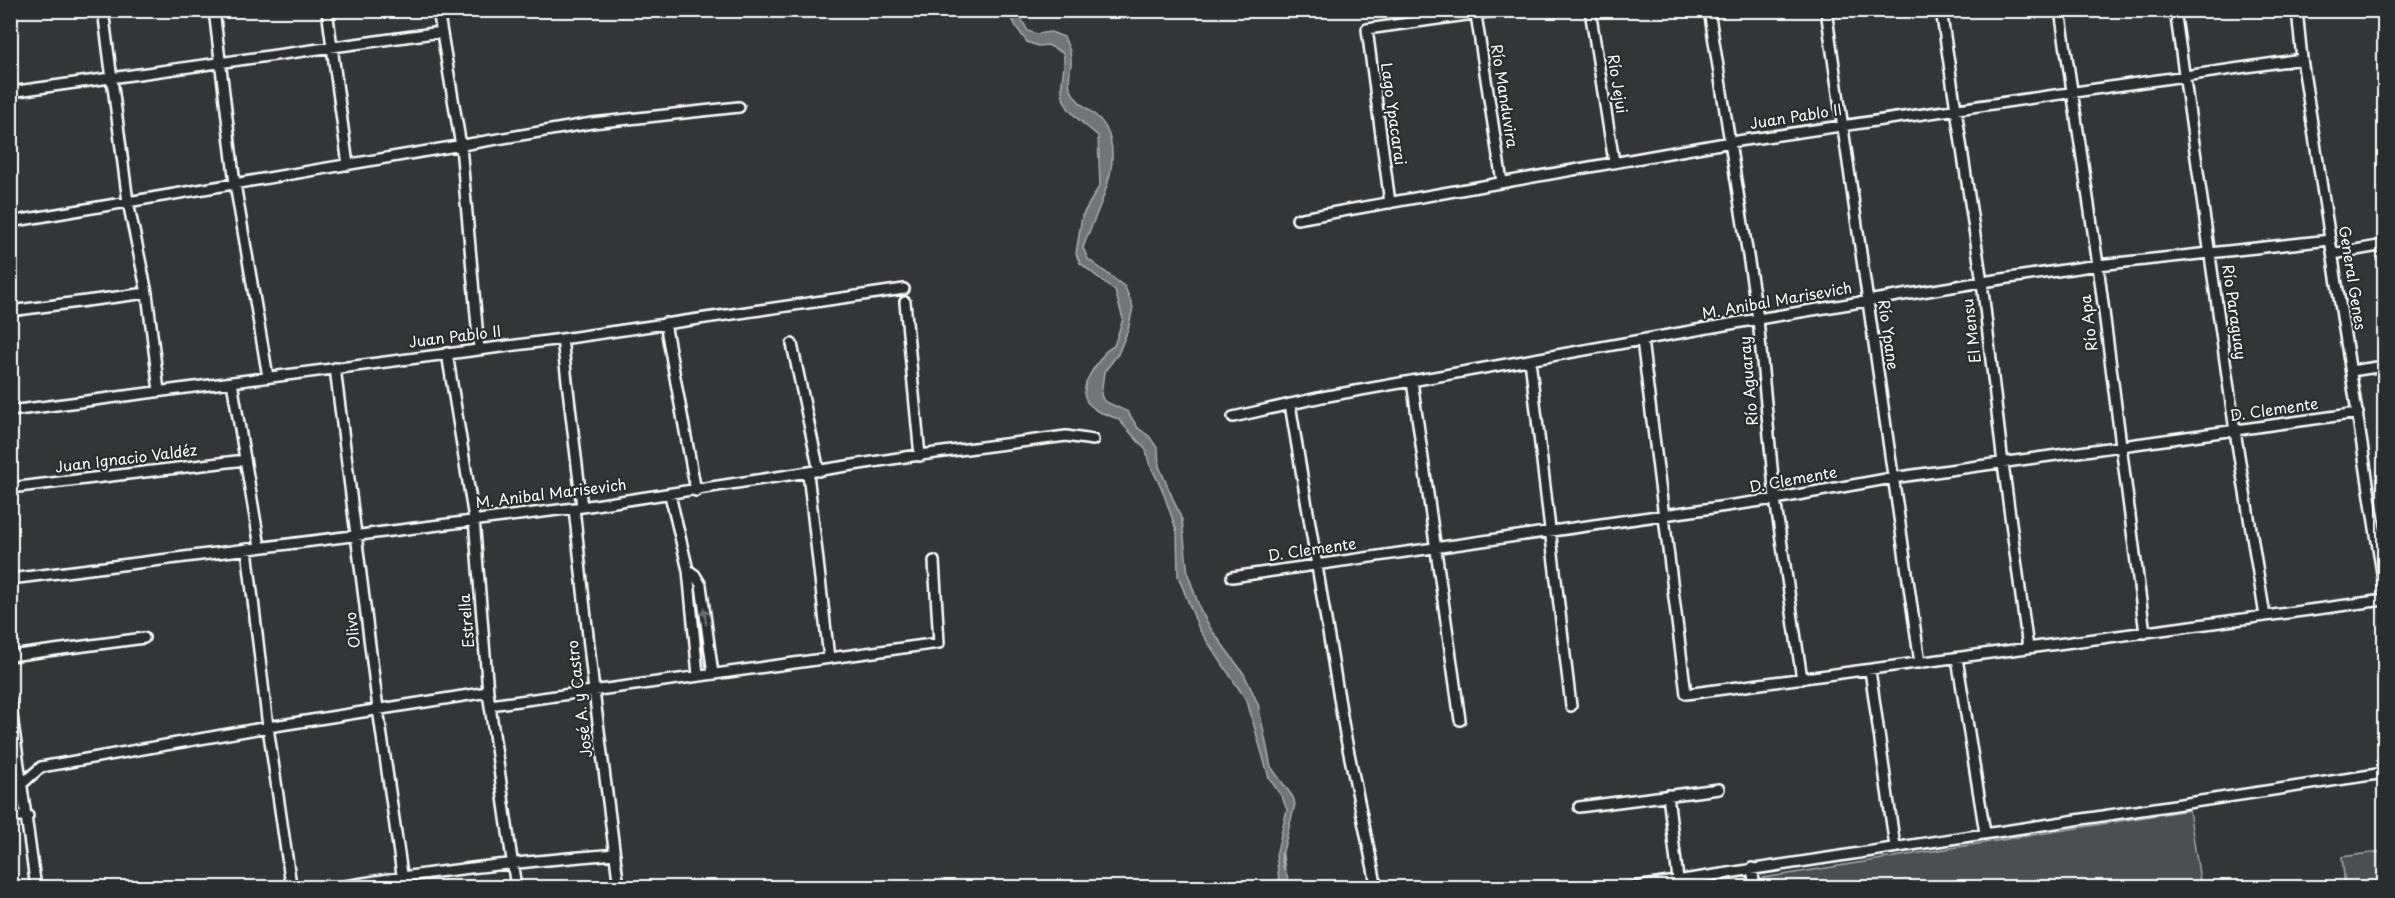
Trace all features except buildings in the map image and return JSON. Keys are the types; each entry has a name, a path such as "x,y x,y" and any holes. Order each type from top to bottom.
{"street":[{"path":"103,10 128,202 147,293 159,391"},
{"path":"214,10 235,184 268,377"},
{"path":"327,10 348,165"},
{"path":"438,10 461,146 479,349"},
{"path":"1476,15 1502,10"},
{"name":"Río Jejui","path":"1590,10 1614,162"},
{"name":"Río Aguaray","path":"1710,10 1758,319 1775,499 1802,679"},
{"name":"Río Ypane","path":"1826,10 1920,663"},
{"name":"El Mensu","path":"1941,10 1982,282 2003,464 2028,648"},
{"name":"Río Apa","path":"2060,10 2098,265 2145,633"},
{"name":"Río Paraguay","path":"2175,10 2235,431 2265,616"},
{"name":"General Genes","path":"2297,10 2302,59 2385,586"},
{"name":"Lago Ypacarai","path":"1390,203 1367,29 1476,15"},
{"name":"Río Manduvira","path":"1476,15 1502,182"},
{"path":"10,92 441,32"},
{"name":"Juan Pablo II","path":"1297,219 1731,142 2302,59"},
{"path":"10,222 592,123 739,106"},
{"name":"M. Anibal Marisevich","path":"1233,417 1412,381 1868,300 2098,265 2330,240"},
{"path":"2332,254 2385,245"},
{"name":"Juan Pablo II","path":"10,411 562,339 904,290"},
{"path":"10,311 147,293"},
{"path":"905,302 920,456"},
{"path":"665,323 696,491"},
{"name":"José A. y Castro","path":"562,339 594,691 619,888"},
{"path":"1642,340 1686,694 2385,600"},
{"path":"792,344 819,471"},
{"name":"Estrella","path":"447,353 474,519 488,692 516,888"},
{"path":"1530,360 1571,706"},
{"path":"2351,371 2385,366"},
{"name":"Olivo","path":"335,368 378,709 404,888"},
{"path":"1412,381 1460,720"},
{"path":"232,382 260,547"},
{"path":"1290,404 1345,734 1377,888"},
{"name":"D. Clemente","path":"1232,577 1775,499 1892,478 2358,413"},
{"name":"M. Anibal Marisevich","path":"10,579 670,495 1066,436 1093,440"},
{"name":"Juan Ignacio Valdéz","path":"10,488 245,460"},
{"path":"808,473 829,658"},
{"path":"670,495 688,570 698,675"},
{"path":"247,549 268,727 291,885 294,888"},
{"path":"490,705 939,643 934,561"},
{"path":"688,570 695,575 701,585 714,674"},
{"path":"10,656 144,638"},
{"path":"1957,658 1985,833"},
{"path":"1870,670 1895,847"},
{"path":"23,783 41,767 268,727 488,692"},
{"path":"10,701 28,816 36,888"},
{"path":"1630,888 1679,884 1752,868 2385,773"},
{"path":"1579,807 1719,789"},
{"path":"1668,795 1679,884"},
{"path":"10,816 28,816"},
{"path":"334,888 402,876 615,854"},
{"path":"1752,868 1755,888"}],"shaded area":[{"path":"1008,11 1017,11 1028,31 1036,34 1051,32 1064,37 1071,57 1069,78 1073,94 1103,123 1111,143 1112,158 1106,189 1083,248 1088,259 1125,287 1133,307 1128,330 1118,354 1104,372 1101,395 1104,401 1128,412 1138,428 1149,436 1158,449 1159,466 1182,520 1188,574 1200,609 1211,629 1244,674 1258,704 1271,767 1293,797 1295,804 1281,859 1289,881 1288,887 1280,887 1276,855 1287,810 1282,797 1269,778 1247,701 1199,629 1178,576 1177,532 1146,450 1118,419 1097,411 1087,402 1084,394 1086,382 1092,371 1106,351 1114,346 1123,319 1115,291 1080,263 1076,254 1082,216 1100,185 1098,136 1072,113 1064,100 1062,91 1063,53 1048,45 1038,46 1027,42"},
{"path":"2189,810 2201,887 1764,887 1763,878"},
{"path":"2384,851 2384,887 2345,887 2342,857"}],"waterway":[{"path":"1282,854 1284,868"}]}
